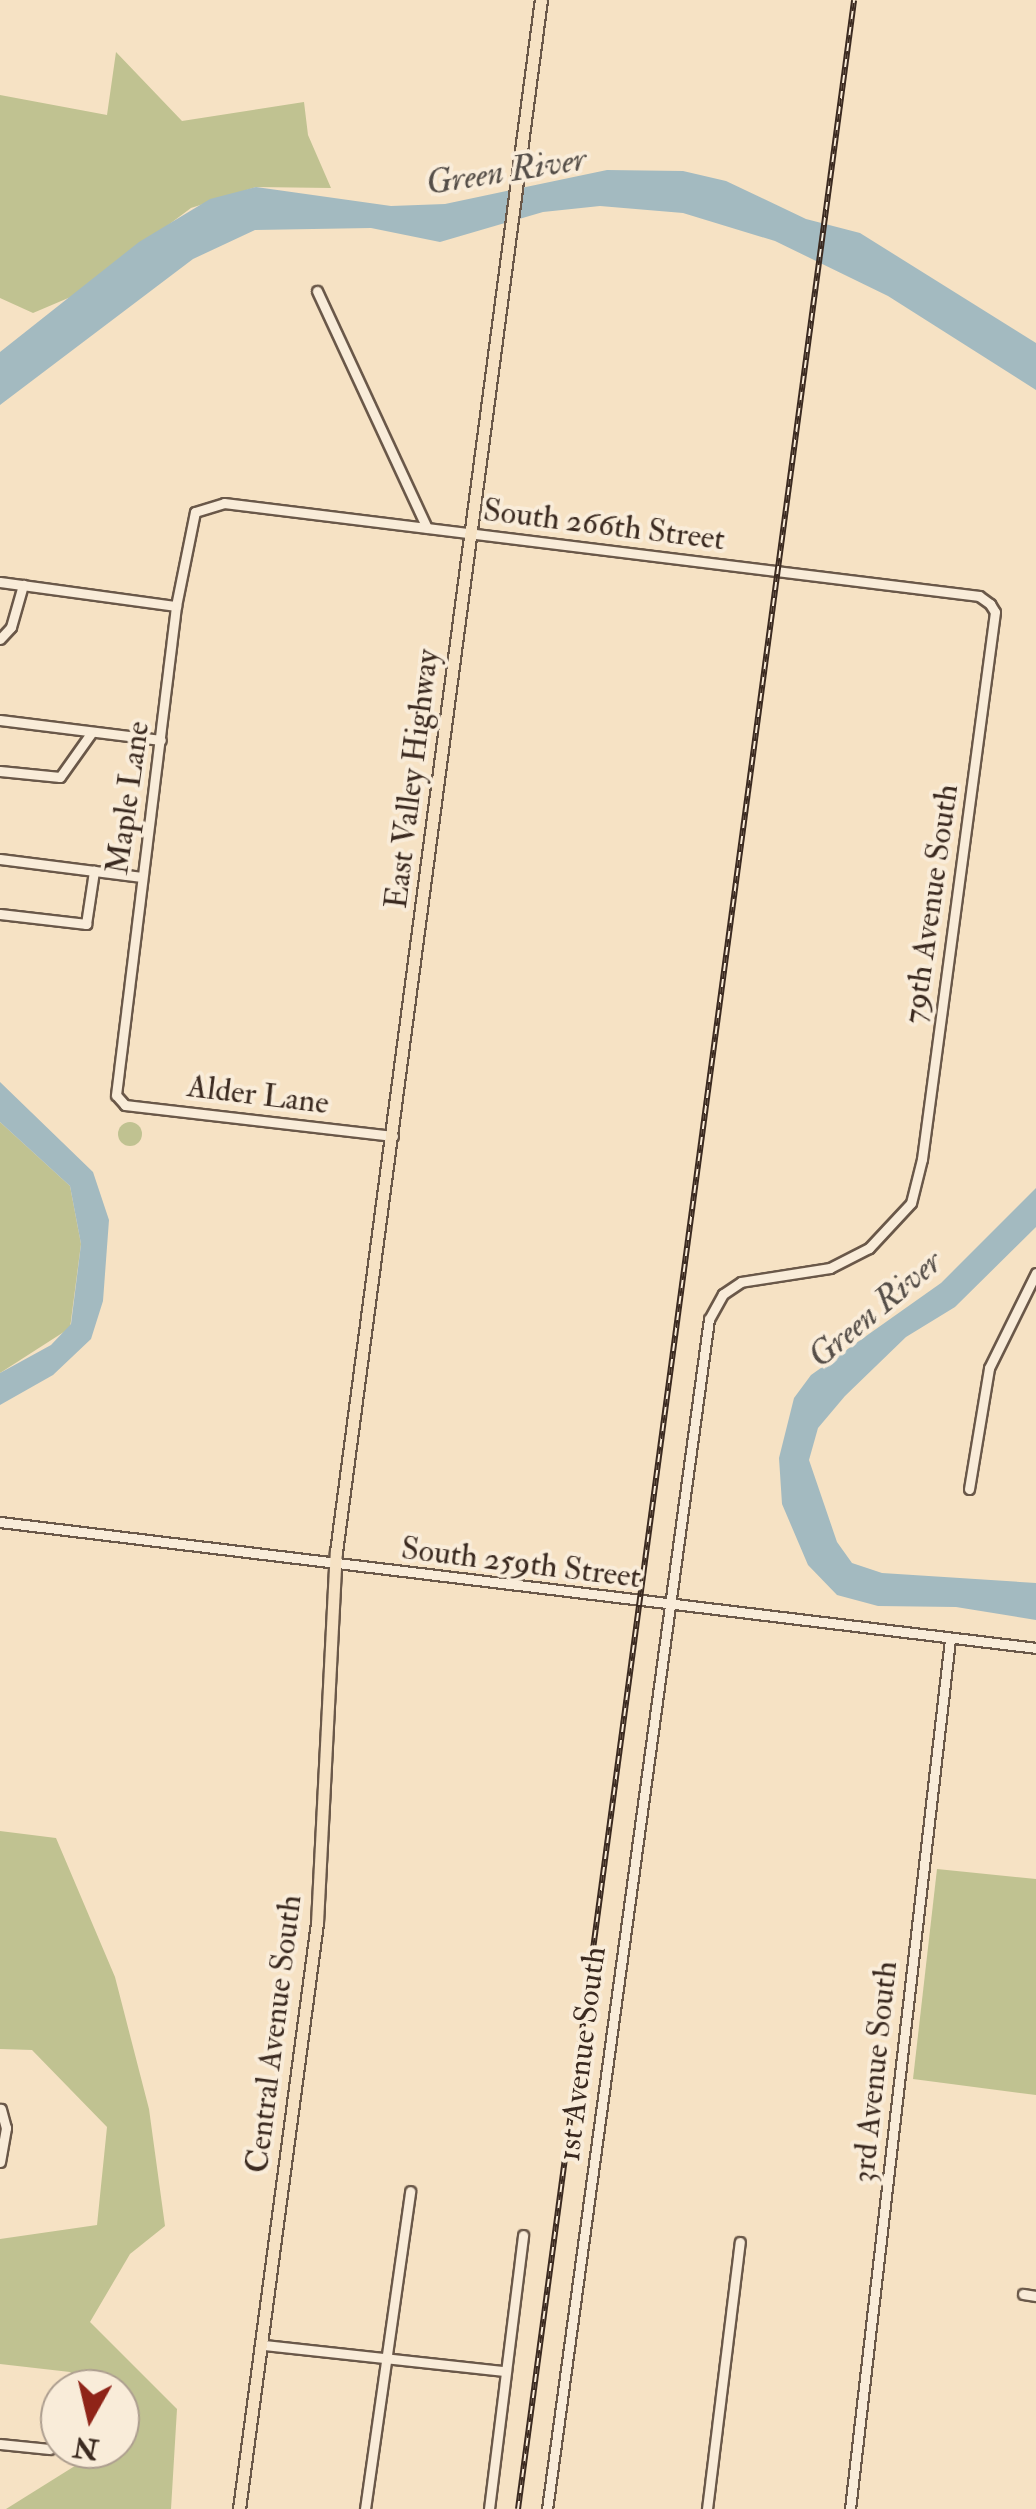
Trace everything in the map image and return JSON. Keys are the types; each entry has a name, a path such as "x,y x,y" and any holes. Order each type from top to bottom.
{"main road":[{"name":"East Valley Highway","path":"335,1564 541,0"},
{"name":"Central Avenue South","path":"239,2509 318,1923 335,1564"}],"street":[{"path":"317,291 427,528"},
{"name":"South 266th Street","path":"201,506 224,503 979,596 995,612"},
{"name":"Maple Lane","path":"118,1101 176,606 189,527 201,506"},
{"path":"0,582 176,606"},
{"path":"0,639 23,585"},
{"name":"79th Avenue South","path":"709,1318 723,1294 742,1282 830,1268 869,1248 910,1202 995,612"},
{"path":"0,720 160,740"},
{"path":"0,771 60,778 92,732"},
{"path":"0,859 142,877"},
{"path":"0,914 86,924 94,871"},
{"name":"Alder Lane","path":"118,1101 393,1136"},
{"path":"968,1489 989,1368 1036,1273"},
{"name":"1st Avenue South","path":"547,2509 709,1318"},
{"name":"South 259th Street","path":"0,1522 670,1607 1036,1648"},
{"name":"3rd Avenue South","path":"850,2509 950,1640"},
{"path":"0,2162 6,2128 1,2110"},
{"path":"365,2509 410,2191"},
{"path":"489,2509 523,2234"},
{"path":"707,2509 740,2242"},
{"path":"1023,2294 1036,2296"},
{"path":"264,2345 505,2371"},
{"path":"0,2444 40,2449"}],"green space":[{"path":"116,52 182,121 304,102 308,135 331,188 256,187 191,208 73,296 33,313 0,298 0,95 107,115"},
{"path":"0,1122 70,1186 81,1244 70,1328 0,1373"},
{"path":"130,1122 142,1134 130,1146 118,1134"},
{"path":"0,1831 56,1838 115,1977 149,2109 165,2226 130,2254 90,2322 137,2369 44,2369 0,2364 0,2239 97,2225 107,2127 32,2050 0,2049"},
{"path":"937,1869 1036,1879 1036,2095 913,2079"},
{"path":"140,2372 177,2409 171,2509 6,2509 70,2469 140,2469"}],"water":[{"path":"607,170 683,171 726,181 806,219 860,233 1036,343 1036,390 888,296 775,241 683,213 600,206 543,212 440,242 371,228 255,230 193,259 0,405 0,352 139,242 210,199 256,187 391,206 445,204"},
{"path":"0,1082 93,1172 109,1220 103,1301 91,1339 53,1375 0,1405 0,1373 51,1345 71,1324 81,1244 70,1186 0,1122"},
{"path":"1036,1188 1036,1227 955,1307 906,1337 845,1396 818,1428 809,1460 837,1542 852,1563 882,1573 1036,1583 1036,1620 956,1607 878,1606 837,1595 808,1565 782,1504 779,1458 794,1398 811,1375 941,1283"}],"railway":[{"path":"518,2509 854,0"}],"water label":[{"name":"Green River","path":"506,171"},
{"name":"Green River","path":"875,1309"}]}
